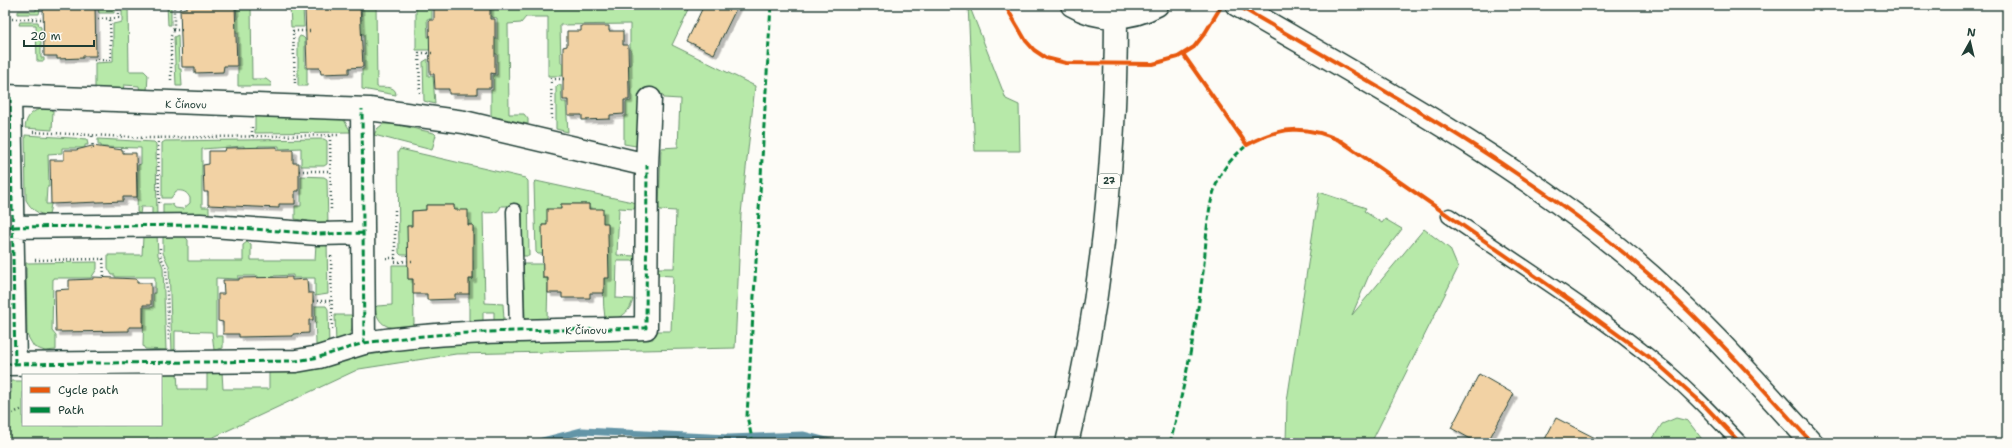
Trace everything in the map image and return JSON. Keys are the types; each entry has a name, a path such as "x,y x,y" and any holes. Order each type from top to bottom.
{"street":[{"path":"1072,5 1098,16 1116,17 1133,15 1157,5"},
{"path":"1237,5 1460,136 1566,207 1631,259 1688,312 1742,366 1812,443"},
{"name":"27","path":"1067,443 1088,344 1104,238 1114,126 1116,17"},
{"name":"K Čínovu","path":"647,165 464,122 407,113 362,109 8,96 11,131 9,227 13,260 10,364 296,361 319,357 364,343 400,338 477,332 646,328 647,165 650,99"},
{"path":"362,109 364,343"},
{"path":"9,227 200,225 319,234 363,233"}],"lane":[{"path":"514,212 517,332"},
{"path":"1448,216 1596,318 1657,363 1704,404 1740,443"}],"path":[{"path":"98,19 118,18 118,5"},
{"path":"8,19 41,19"},
{"path":"94,60 111,60 110,19"},
{"path":"173,30 185,30"},
{"path":"295,89 293,31 310,31"},
{"path":"420,96 419,53 435,53"},
{"path":"552,125 551,79 567,79"},
{"path":"11,131 148,138 362,135"},
{"path":"92,136 93,152"},
{"path":"299,171 330,171"},
{"path":"395,210 395,262 412,261"},
{"path":"13,260 103,259 104,277"},
{"path":"313,301 332,301"},
{"path":"5,416 22,409"}],"green space":[{"path":"36,5 41,5 39,14 18,14 18,11 36,11"},
{"path":"97,5 114,5 114,13 99,13"},
{"path":"122,5 128,5 129,71 144,71 148,75 147,92 140,92 139,86 124,85 123,90 95,88 95,63 113,62 113,24 122,22"},
{"path":"167,5 171,5 171,25 168,25"},
{"path":"236,5 251,5 252,79 266,79 271,83 271,86 238,86 238,33 233,33 233,19 237,19"},
{"path":"290,5 308,5 308,8 303,8 304,27 291,27"},
{"path":"361,5 376,5 377,87 392,88 396,92 396,95 362,89 362,69 364,69 364,34 358,34 358,20 362,20"},
{"path":"416,5 432,5 432,19 427,19 428,37 433,37 433,50 416,50"},
{"path":"491,5 691,5 672,45 755,86 741,214 735,348 456,354 359,369 201,443 5,443 5,393 11,393 11,381 22,381 22,426 162,426 162,374 144,374 145,372 177,372 178,389 207,389 207,373 222,372 223,389 269,389 269,373 272,371 317,369 342,357 375,354 416,347 480,342 653,339 653,331 671,331 673,276 655,275 656,268 674,268 676,211 660,210 659,207 661,148 678,147 680,99 664,98 663,95 642,94 639,138 636,146 624,144 624,116 626,116 626,102 631,101 630,80 621,79 620,66 630,65 630,24 560,25 561,63 566,64 566,76 548,76 548,17 526,17 521,23 508,24 509,114 524,114 528,119 528,124 491,116 491,90 493,90 493,75 497,75 497,54 487,53 487,40 497,39 497,18 491,17"},
{"path":"968,5 1006,99 1019,105 1020,151 975,151"},
{"path":"20,22 38,22 39,26 41,27 41,58 44,58 44,61 37,61 36,25 19,25"},
{"path":"178,35 179,69 181,69 182,86 176,86 174,37"},
{"path":"300,36 305,39 305,68 307,68 307,86 298,86 298,39"},
{"path":"428,59 428,76 433,76 435,104 424,101 423,62"},
{"path":"561,85 562,102 566,102 568,132 556,129 556,87"},
{"path":"44,108 52,109 53,111 52,130 25,128 27,120 31,114"},
{"path":"255,115 337,116 344,120 351,132 255,133"},
{"path":"383,124 394,124 434,133 436,135 432,150 374,135 377,129"},
{"path":"25,135 87,139 88,145 85,145 85,148 62,148 62,153 48,154 49,187 47,187 46,204 51,204 49,215 41,214 35,211 26,200"},
{"path":"98,139 154,142 156,144 157,221 152,221 152,207 141,207 140,214 137,212 138,165 141,164 141,148 101,147 101,145 98,145"},
{"path":"324,139 327,141 327,164 324,166 301,166 301,148 279,149 279,146 258,146 258,153 244,153 244,146 202,149 202,207 209,207 209,215 163,222 163,204 172,204 175,208 183,209 190,203 188,194 181,191 176,191 171,198 162,198 162,143 165,141"},
{"path":"400,149 525,178 528,181 529,256 523,256 522,206 501,206 496,212 483,213 485,303 503,304 503,321 494,321 494,312 483,312 483,321 472,322 469,320 469,279 473,279 473,261 463,243 473,243 473,225 468,225 454,210 454,205 426,205 426,210 412,211 412,226 407,226 413,255 401,255 399,253 398,152"},
{"path":"301,176 324,177 327,179 328,227 311,225 308,221 295,219 295,206 301,206"},
{"path":"536,181 637,203 634,209 619,208 617,255 635,256 634,261 617,261 616,298 633,299 627,312 623,315 610,319 605,318 603,295 608,224 603,223 589,209 589,204 561,204 561,209 547,225 542,225 548,254 538,254 536,252 534,183"},
{"path":"1319,192 1366,208 1364,211 1382,223 1385,219 1402,229 1372,268 1352,315 1424,229 1450,249 1458,268 1371,443 1286,443 1287,401"},
{"path":"157,235 158,255 163,267 166,350 145,349 143,346 144,307 153,307 155,277 115,277 115,275 112,275 108,268 108,255 142,255 143,237"},
{"path":"163,235 184,236 188,240 188,261 243,261 243,245 247,242 251,245 251,260 315,260 316,243 327,242 328,294 315,296 315,278 293,278 293,275 273,276 273,283 258,283 258,276 238,276 238,279 216,278 216,336 223,336 223,348 214,350 212,332 175,331 175,349 172,351 169,266 163,253"},
{"path":"97,262 97,269 91,278 53,278 52,331 56,336 56,350 45,351 34,347 27,335 26,263"},
{"path":"523,264 543,264 543,278 548,278 547,319 528,320 525,318"},
{"path":"392,265 408,265 408,279 413,279 414,323 412,327 393,328 380,321 377,315 375,308 377,306 392,305"},
{"path":"315,306 326,306 328,309 329,346 317,347 316,345"},
{"path":"335,315 351,315 353,317 350,334 336,345"},
{"path":"1676,418 1688,421 1705,443 1650,443 1662,424"}],"building":[{"path":"43,5 95,5 96,56 57,59 57,56 44,56"},
{"path":"187,5 235,5 237,66 224,66 223,72 195,73 195,67 182,67 180,9 187,8"},
{"path":"312,5 360,5 363,67 349,68 349,73 321,74 320,68 307,68 305,10 312,10"},
{"path":"434,5 490,5 490,19 495,19 495,74 491,73 491,88 477,88 477,94 449,94 449,89 435,89 434,74 430,74 429,20 434,20"},
{"path":"704,5 738,5 714,54 687,41"},
{"path":"581,26 609,26 609,31 623,31 623,45 628,45 629,90 629,100 624,100 624,114 610,115 610,119 582,120 582,115 568,115 568,100 563,100 563,47 567,46 567,31 581,31"},
{"path":"92,146 123,150 123,153 136,153 137,197 123,197 123,201 51,204 50,160 64,160 64,150 76,150"},
{"path":"277,147 277,150 293,150 293,163 299,163 299,191 295,191 295,204 279,204 279,208 208,205 208,192 204,192 203,165 209,164 209,151 224,151 225,148"},
{"path":"561,204 589,204 589,209 603,209 603,223 608,223 609,278 604,278 604,293 590,293 590,298 562,298 562,293 548,293 548,278 543,278 542,225 547,225 547,209 561,209"},
{"path":"426,205 454,205 454,210 468,210 468,225 473,225 473,279 469,279 469,294 455,294 455,299 427,300 427,294 413,294 413,279 408,279 407,226 412,226 412,211 426,210"},
{"path":"93,277 137,279 137,283 151,283 151,305 143,305 143,327 129,327 129,331 56,332 55,290 69,289 69,280 93,279"},
{"path":"292,277 292,280 307,279 308,293 313,293 313,320 309,320 309,333 293,334 293,336 239,337 239,334 223,334 223,322 218,321 218,294 224,294 223,280 239,280 239,278"},
{"path":"1479,374 1514,394 1487,443 1478,443 1451,428"},
{"path":"1556,418 1605,443 1543,443"}],"waterway":[{"path":"535,443 582,431 729,438 803,435 834,443"}],"marked path":[{"path":"753,443 747,416 771,5"},
{"path":"10,97 15,364"},
{"path":"5,364 296,361 319,357 364,343 362,109"},
{"path":"1170,443 1180,402 1199,300 1212,196 1225,168 1247,145"},
{"path":"364,343 399,338 469,333 646,328 647,165"},
{"path":"5,227 200,225 319,234 363,233"}],"cycle path":[{"path":"1005,5 1026,41 1034,50 1046,58 1066,63 1153,64 1178,57 1194,47 1205,33 1222,5"},
{"path":"1237,5 1389,93 1489,155 1537,187 1584,222 1655,279 1702,324 1812,443"},
{"path":"1183,54 1247,145 1271,134 1293,130 1316,132 1341,141 1584,310 1657,363 1703,404 1740,443"}]}
